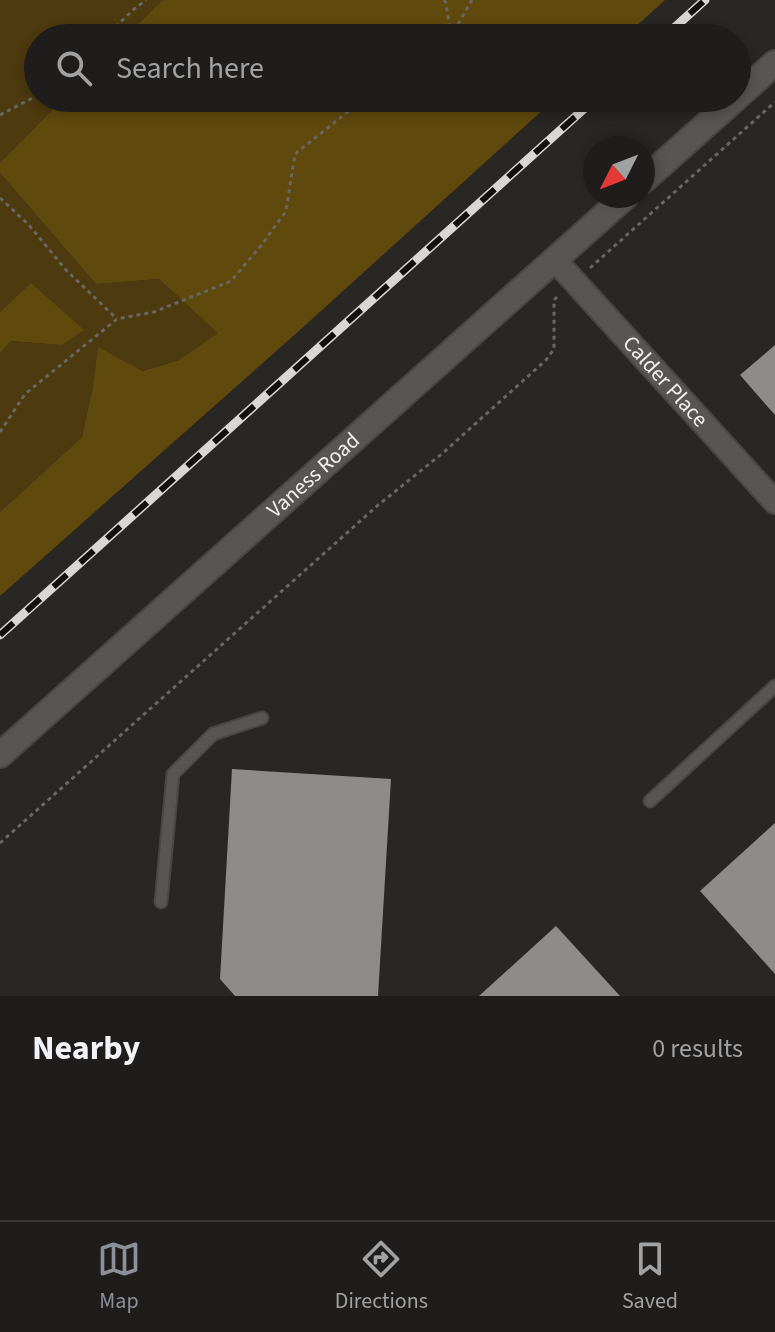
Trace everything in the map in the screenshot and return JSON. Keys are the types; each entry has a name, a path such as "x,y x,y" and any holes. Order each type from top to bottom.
{"street":[{"path":"751,85 775,63"},
{"path":"655,170 720,112"},
{"name":"Vaness Road","path":"0,755 613,208"},
{"name":"Calder Place","path":"555,260 775,502"}],"lane":[{"path":"650,801 775,686"},
{"path":"161,902 173,774 213,734 262,718"}],"path":[{"path":"118,24 146,0"},
{"path":"444,0 449,24"},
{"path":"459,24 472,0"},
{"path":"0,115 24,102"},
{"path":"0,843 546,360 554,349 554,300 775,102"},
{"path":"0,432 25,394 117,319 154,312 231,281 286,211 295,154 348,112"},
{"path":"0,198 28,224 66,270 117,319"}],"shaded area":[{"path":"0,0 163,0 138,24 24,24 24,112 50,112 0,163"},
{"path":"163,0 665,0 638,24 138,24"},
{"path":"50,112 541,112 0,596 0,512 82,437 98,347 142,371 179,360 218,333 159,279 96,284 0,173 0,163"},
{"path":"0,173 96,284 159,279 219,333 179,360 141,371 98,348 82,437 0,512 0,353 11,341 62,345 31,284 0,312"},
{"path":"31,283 84,330 62,345 11,341 0,353 0,312"}],"building":[{"path":"775,345 775,415 740,375"},
{"path":"232,769 391,779 378,996 235,996 220,979"},
{"path":"775,823 775,974 700,891"},
{"path":"556,926 620,996 479,996"}],"railway":[{"path":"678,24 705,0"},
{"path":"0,635 580,112"}]}
